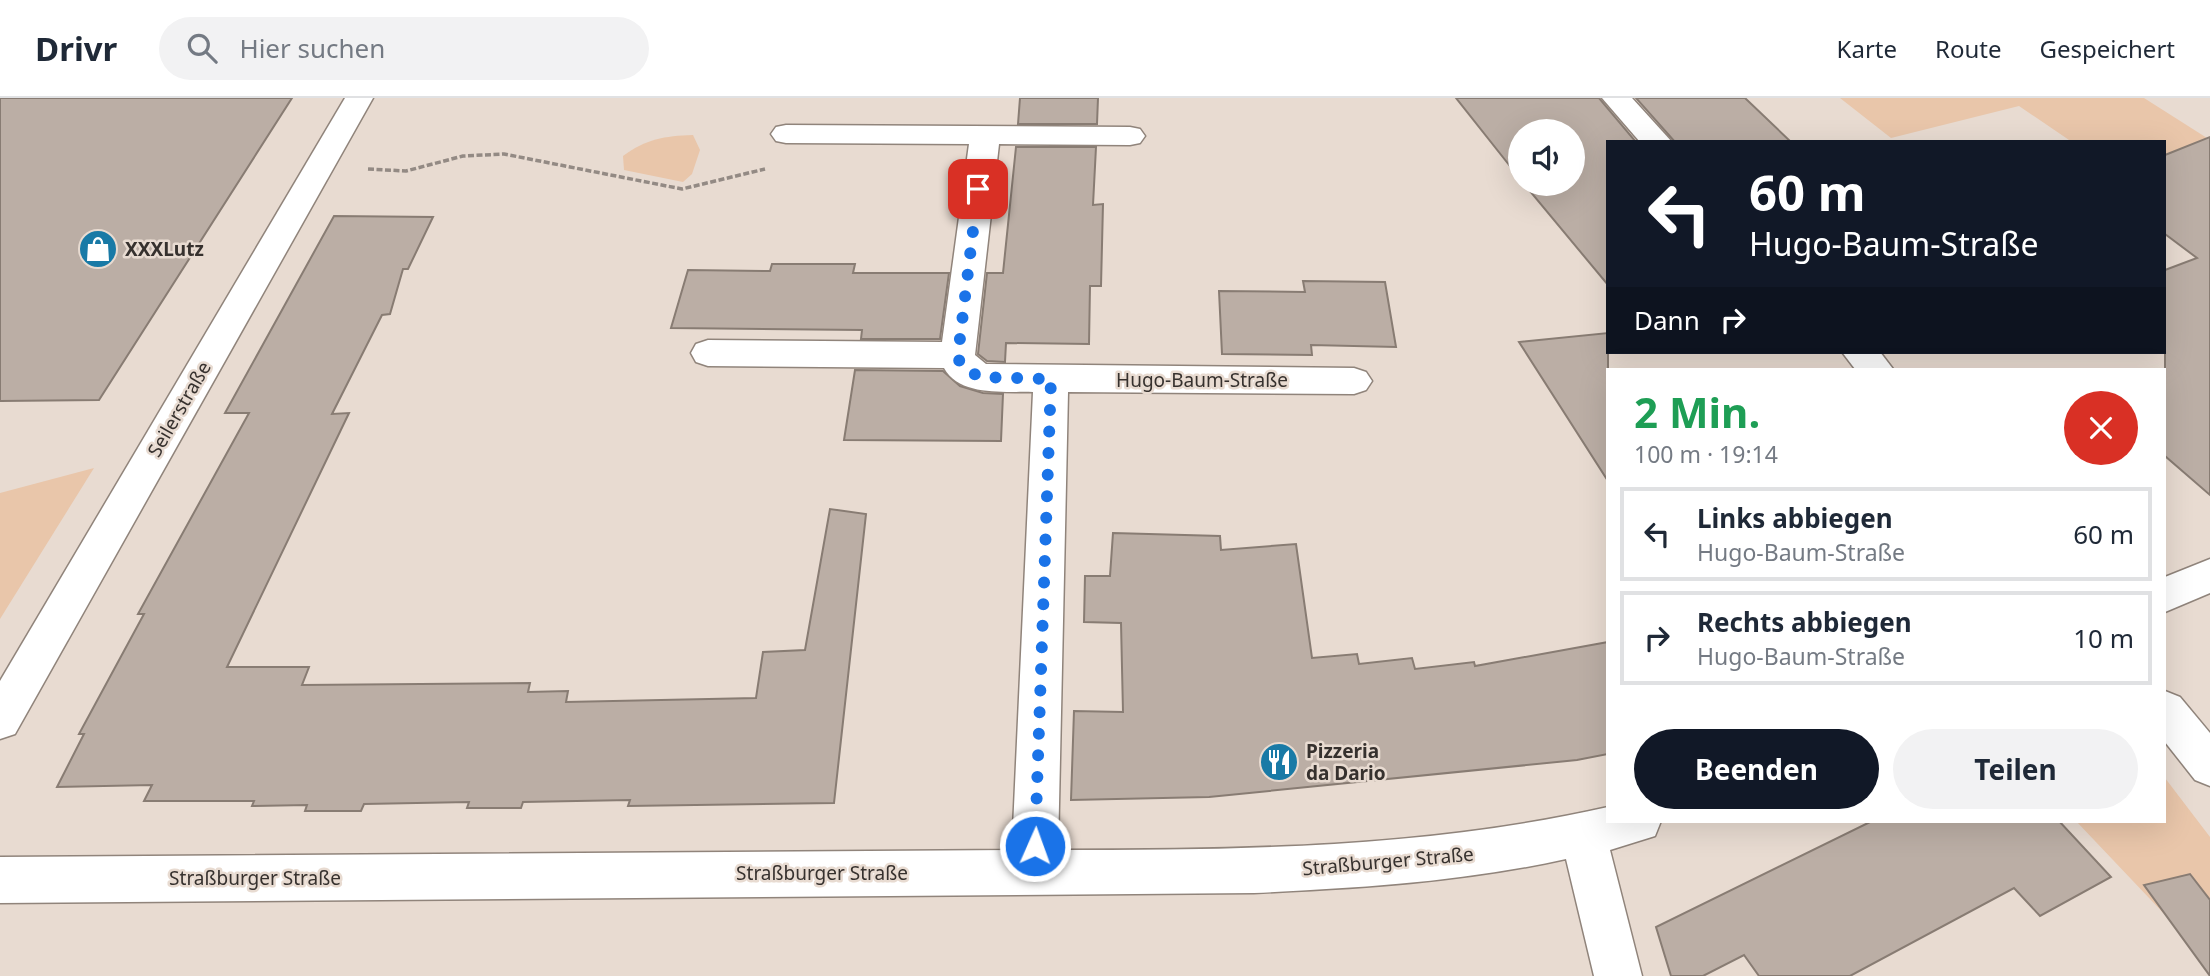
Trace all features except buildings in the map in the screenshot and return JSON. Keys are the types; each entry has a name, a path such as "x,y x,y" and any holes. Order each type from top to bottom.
{"street":[{"name":"Seilerstraße","path":"0,720 359,98"},
{"path":"1616,98 1655,140"},
{"path":"786,134 1130,136"},
{"path":"708,353 958,355 985,135"},
{"path":"1861,354 1875,368"},
{"name":"Hugo-Baum-Straße","path":"958,355 960,364 979,377 1354,381"},
{"path":"1034,873 1051,379"},
{"path":"2166,595 2210,575"},
{"path":"2166,711 2210,766"},
{"name":"Straßburger Straße","path":"0,880 1290,870 1463,856 1630,823"},
{"path":"1583,834 1618,976"}],"path":[{"path":"319,168 406,171 463,156 505,154 682,189 771,168"}],"shaded area":[{"path":"1840,98 2144,98 2207,138 2208,155 2166,172 2166,140 2069,140 2019,106 1891,138"},
{"path":"693,135 700,150 692,174 683,182 624,170 623,156 640,146 664,138"},
{"path":"94,468 0,619 0,493"},
{"path":"2166,779 2210,837 2210,907 2169,919 2078,823 2166,823"}],"place":[{"name":"XXXLutz","path":"98,249"},
{"name":"Pizzeria da Dario","path":"1279,762"}],"route":[{"path":"978,189 958,355 960,364 979,377 1051,379 1035,846"}]}
